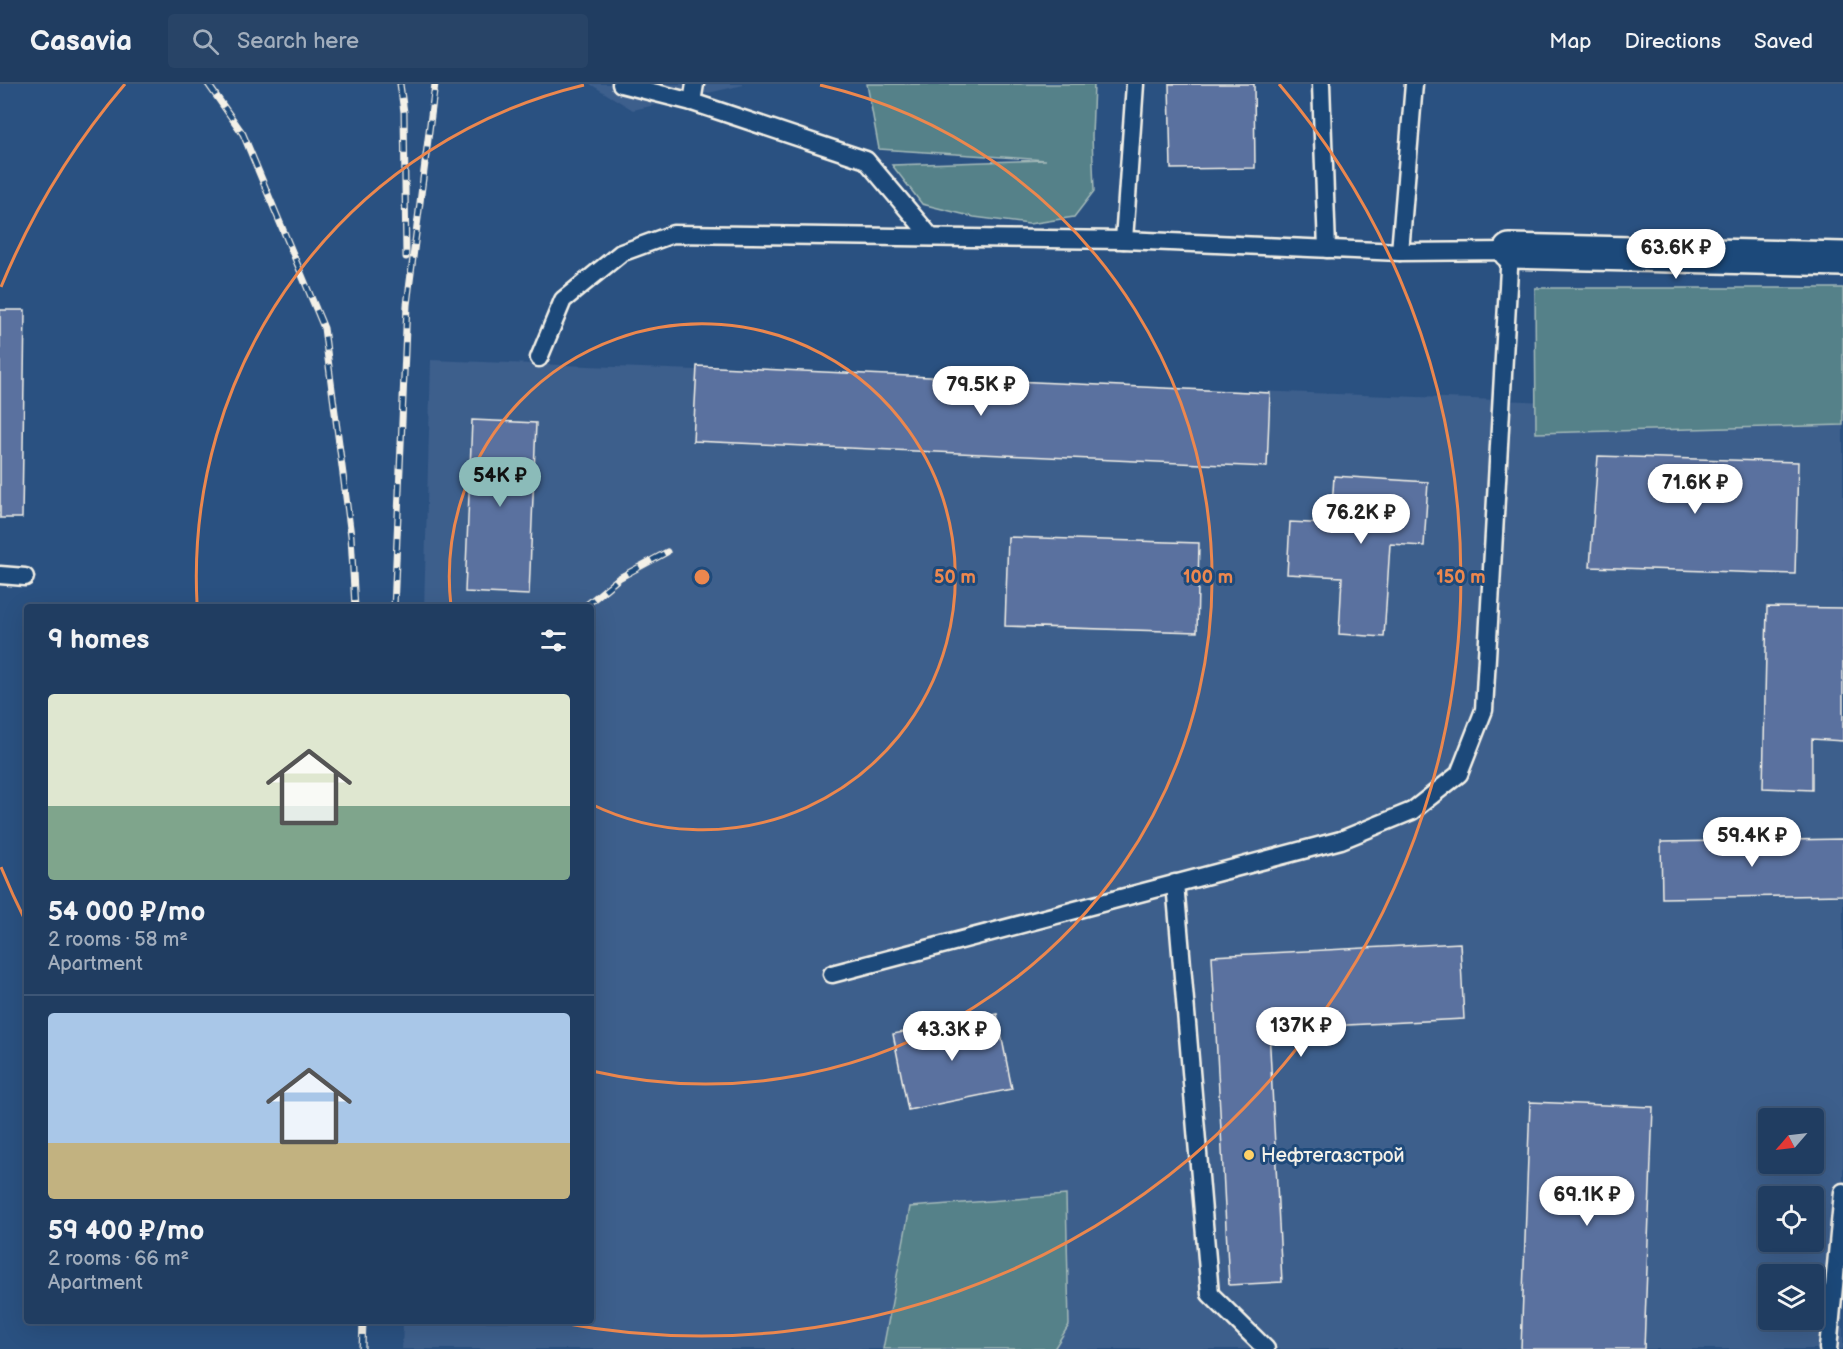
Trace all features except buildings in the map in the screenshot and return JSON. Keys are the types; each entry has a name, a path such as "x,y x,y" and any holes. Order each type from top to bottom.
{"street":[{"path":"1510,251 1843,259"}],"lane":[{"path":"621,84 692,102 866,160 931,237"},
{"path":"692,102 695,84"},
{"path":"1124,240 1135,84"},
{"path":"1321,84 1327,249"},
{"path":"1400,252 1414,84"},
{"path":"539,358 563,300 621,253 673,234 1124,240 1400,252 1510,251 1484,710 1459,774 1412,811 1341,840 832,974"},
{"path":"0,575 25,577"},
{"path":"1175,883 1210,1294 1266,1349"},
{"path":"1828,1349 1843,1192"}],"shaded area":[{"path":"590,84 748,84 633,110"},
{"path":"431,360 1843,413 1843,1349 402,1349 403,1324 594,1324 594,604 424,604"}],"green space":[{"path":"867,84 1094,84 1092,136 1094,191 1074,217 1029,224 974,217 922,204 892,165 1046,160 879,149"},
{"path":"1535,288 1843,288 1843,425 1536,433"},
{"path":"1066,1195 1069,1325 1054,1349 883,1349 910,1207"}],"railway":[{"path":"208,84 243,134 324,328 351,536 355,604"},
{"path":"400,84 404,112 406,257"},
{"path":"394,604 407,305 435,84"},
{"path":"588,604 619,578 667,552"},
{"path":"362,1349 363,1324"}],"place":[{"name":"Нефтегазстрой","path":"1249,1155"}]}
